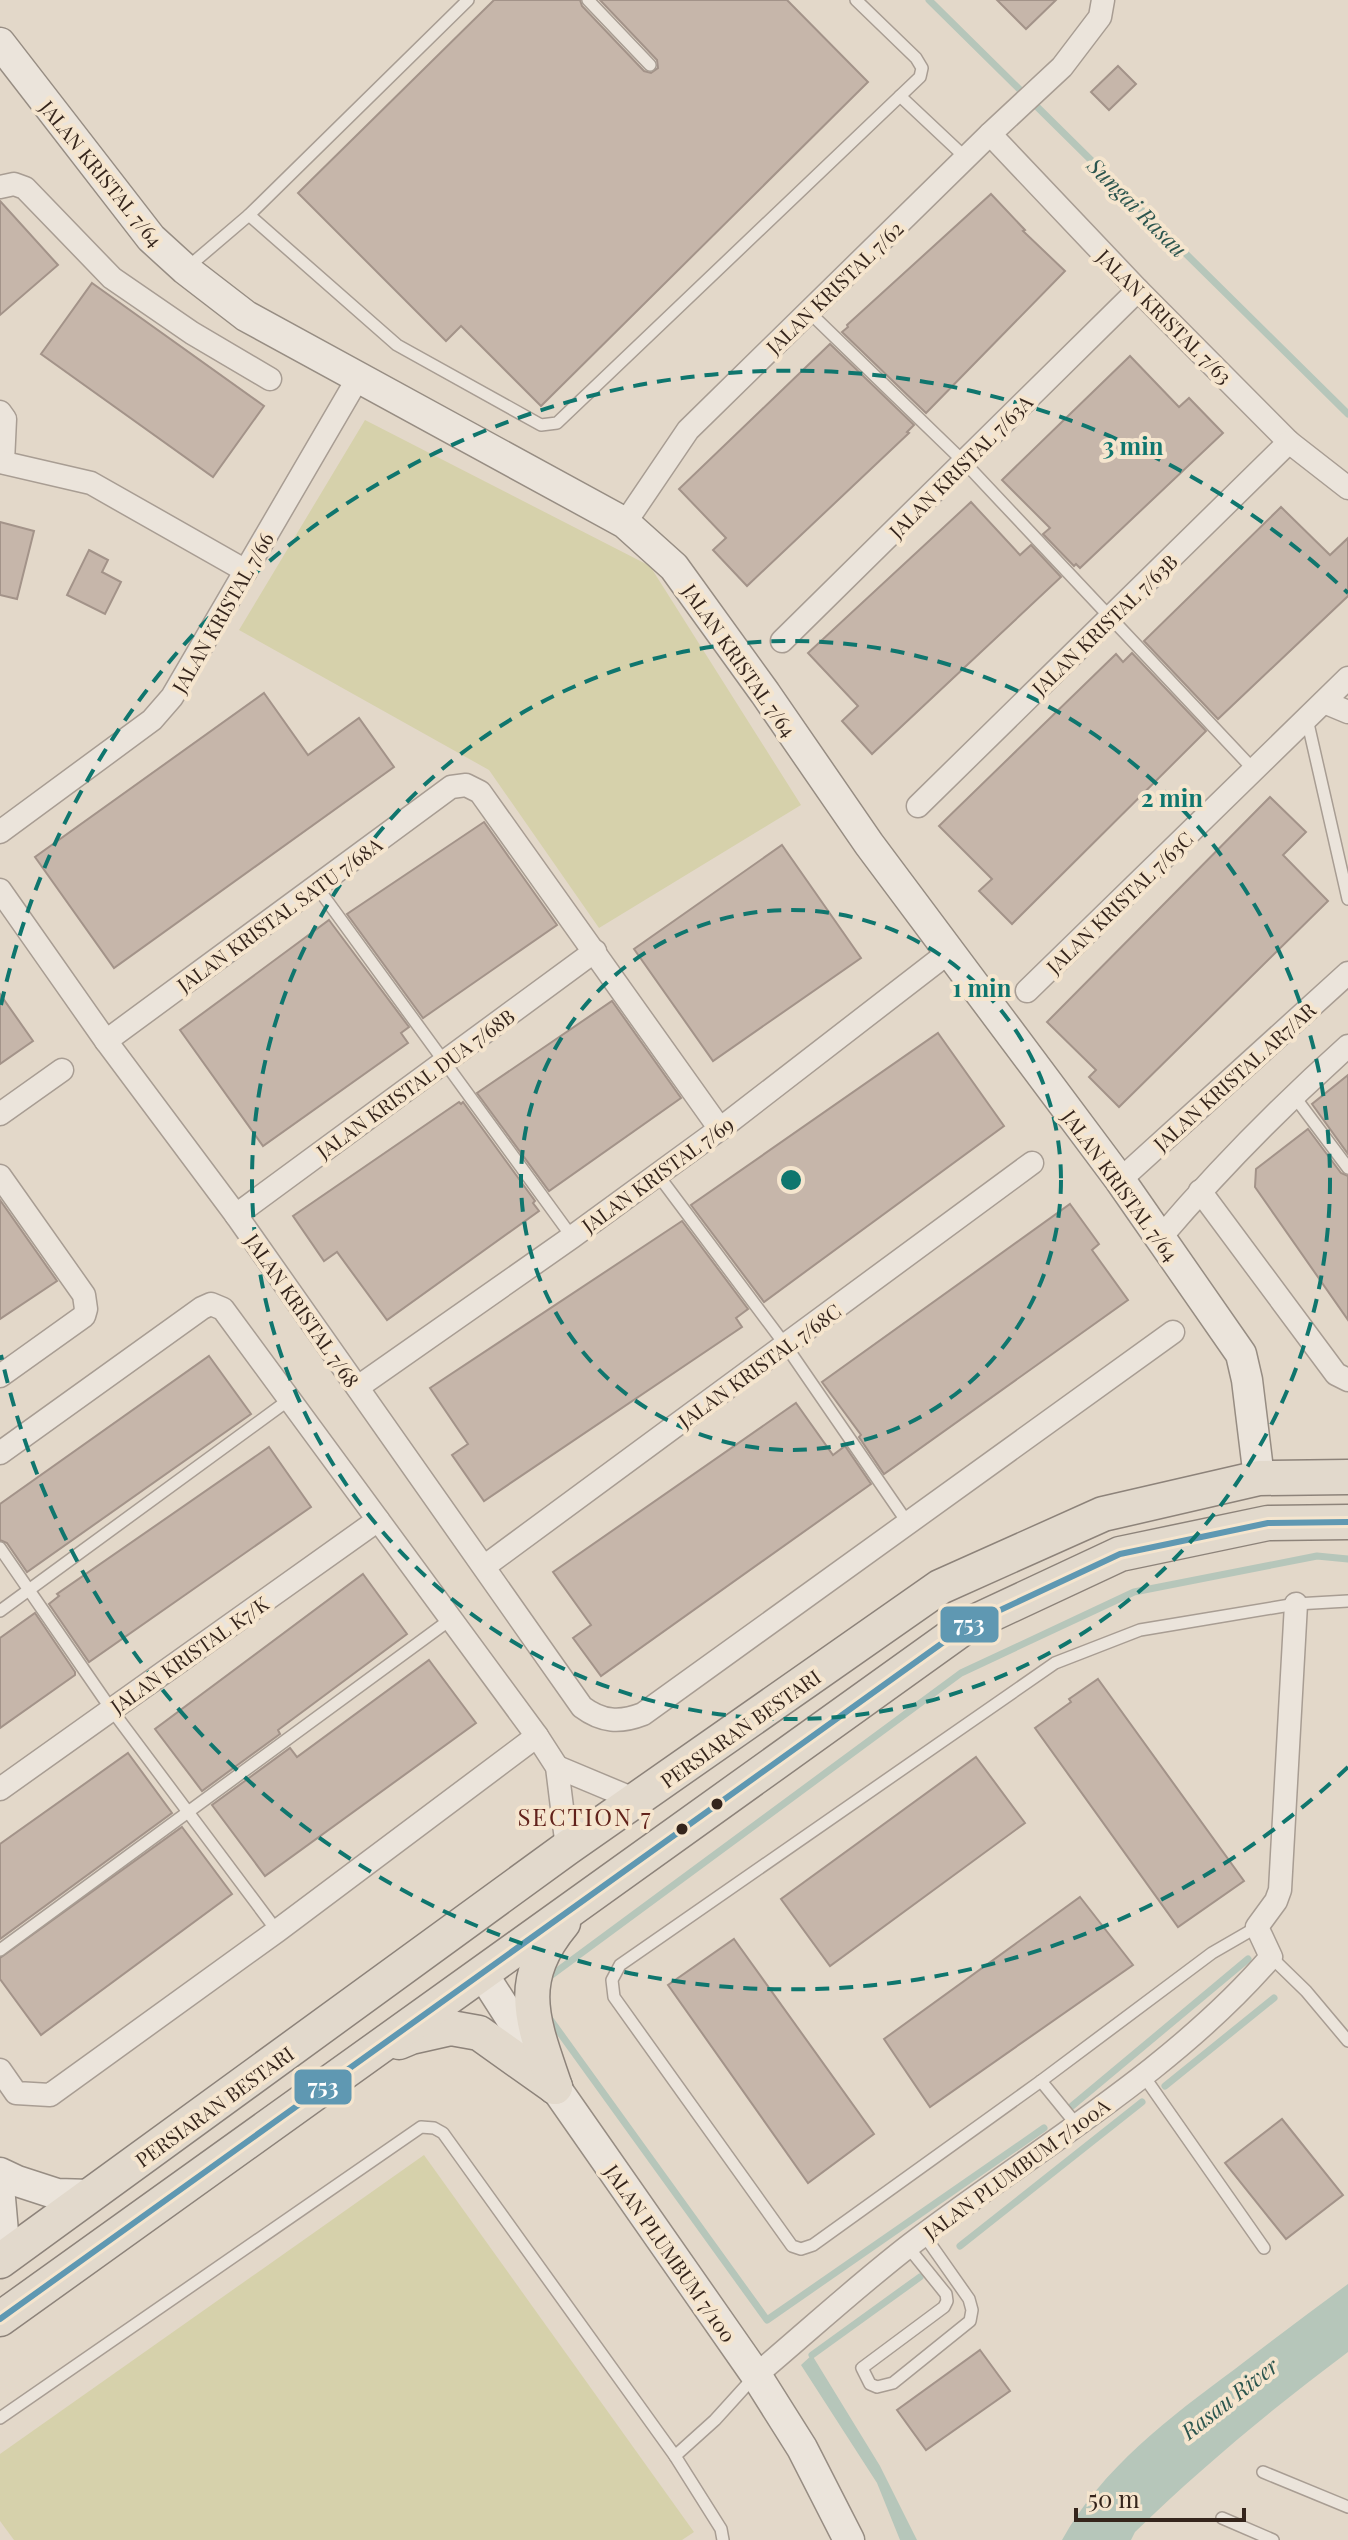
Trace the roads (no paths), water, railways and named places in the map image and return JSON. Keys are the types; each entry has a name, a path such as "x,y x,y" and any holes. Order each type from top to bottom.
{"main road":[{"name":"PERSIARAN BESTARI","path":"0,2261 567,1848 940,1587 1103,1514 1259,1478 1348,1477"},
{"path":"0,2319 966,1626 1120,1554 1268,1523 1348,1522"},
{"path":"555,2087 531,2000 535,1969 548,1941 583,1900"},
{"path":"213,2107 333,2037 435,1972 482,1973"},
{"path":"369,2053 411,2037 451,2028 479,2033 555,2087"}],"street":[{"name":"JALAN KRISTAL 7/62","path":"625,523 688,430 1062,67 1100,17 1103,0"},
{"name":"JALAN KRISTAL 7/64","path":"0,43 151,238 185,269 246,316 625,523 674,567 869,844 1120,1180 1241,1354 1259,1478"},
{"name":"JALAN KRISTAL 7/63","path":"990,134 1138,290 1289,442 1348,488"},
{"path":"0,187 14,184 25,188 112,278 192,333 270,379"},
{"name":"JALAN KRISTAL 7/63A","path":"782,641 1138,290"},
{"name":"JALAN KRISTAL 7/66","path":"0,832 152,720 172,697 358,378"},
{"path":"0,412 5,419 1,462 91,483 246,571"},
{"name":"JALAN KRISTAL 7/63B","path":"918,806 1289,442"},
{"name":"JALAN KRISTAL 7/63C","path":"1027,991 1348,678"},
{"path":"1324,702 1348,712"},
{"name":"JALAN KRISTAL SATU 7/68A","path":"106,1041 451,787 466,785 480,792 595,951"},
{"name":"JALAN KRISTAL 7/68","path":"0,890 106,1041 236,1215 582,1707 595,1716 611,1721 627,1720 643,1714 907,1522"},
{"path":"595,951 720,1129"},
{"name":"JALAN KRISTAL DUA 7/68B","path":"236,1215 595,951"},
{"name":"JALAN KRISTAL 7/69","path":"358,1387 658,1175 949,952"},
{"name":"JALAN KRISTAL AR7/AR","path":"1120,1180 1348,973"},
{"path":"1160,1238 1200,1191 1293,1095 1348,1046"},
{"path":"0,1114 62,1070"},
{"name":"JALAN KRISTAL 7/68C","path":"485,1566 1032,1163"},
{"path":"0,1176 84,1295 86,1309 84,1316 0,1376"},
{"path":"1200,1191 1336,1374 1348,1380"},
{"path":"0,1453 202,1308 211,1304 223,1309 557,1767 567,1848"},
{"path":"907,1522 1173,1332"},
{"name":"JALAN KRISTAL K7/K","path":"0,1789 378,1520"},
{"path":"1271,1957 1257,1927 1276,1901 1280,1890 1296,1604"},
{"path":"0,2070 16,2093 50,2095 277,1931 537,1736"},
{"path":"557,1767 636,1800"},
{"name":"JALAN PLUMBUM 7/100A","path":"756,2375 916,2241 1143,2075 1215,2015 1271,1957"},
{"name":"JALAN PLUMBUM 7/100","path":"482,1973 555,2087 756,2375 802,2448 849,2540"},
{"path":"0,2173 57,2194 91,2195"},
{"path":"0,2198 3,2232 0,2237"}],"lane":[{"path":"185,269 249,215 468,0"},
{"path":"588,0 650,65"},
{"path":"249,215 397,345 541,425 557,423 920,77 921,63 856,0"},
{"path":"900,96 966,158"},
{"path":"809,312 964,462 1254,770"},
{"path":"1307,719 1348,899"},
{"path":"317,887 572,1237"},
{"path":"1293,1095 1348,1168"},
{"path":"658,1175 786,1346 907,1522"},
{"path":"0,1611 290,1399"},
{"path":"0,1548 111,1709 277,1931"},
{"path":"1257,1927 1212,1953 1041,2081 813,2245 801,2249 792,2246 614,1997 612,1980 620,1965 1055,1663 1140,1630 1296,1604 1348,1601"},
{"path":"0,1950 451,1619"},
{"path":"1271,1957 1306,1991 1348,2041"},
{"path":"1143,2075 1264,2248"},
{"path":"1041,2081 1076,2124"},
{"path":"0,2418 421,2127 434,2128 443,2133 675,2456 721,2529 723,2540"},
{"path":"916,2241 969,2299 972,2310 970,2321 893,2383 877,2387 870,2384 862,2368 944,2307 947,2301 916,2241"},
{"path":"675,2456 715,2420 756,2375"},
{"path":"1263,2472 1348,2507"},
{"path":"1222,2518 1273,2540"}],"water":[{"name":"Rasau River","path":"1348,2284 1348,2352 1212,2461 1135,2532 1131,2540 1062,2540 1078,2514 1117,2467 1162,2425"},
{"path":"812,2355 880,2466 917,2540 900,2540 877,2483 801,2365"}],"waterway":[{"name":"Sungai Rasau","path":"929,0 1348,414"},
{"path":"549,1977 961,1673 1134,1592 1317,1556 1348,1559"},
{"path":"1072,2106 1248,1959"},
{"path":"1165,2086 1274,1998"},
{"path":"547,2015 767,2320 1044,2128"},
{"path":"960,2246 1142,2102"},
{"path":"812,2355 920,2277"}],"district":[{"name":"SECTION 7","path":"585,1816"}]}
